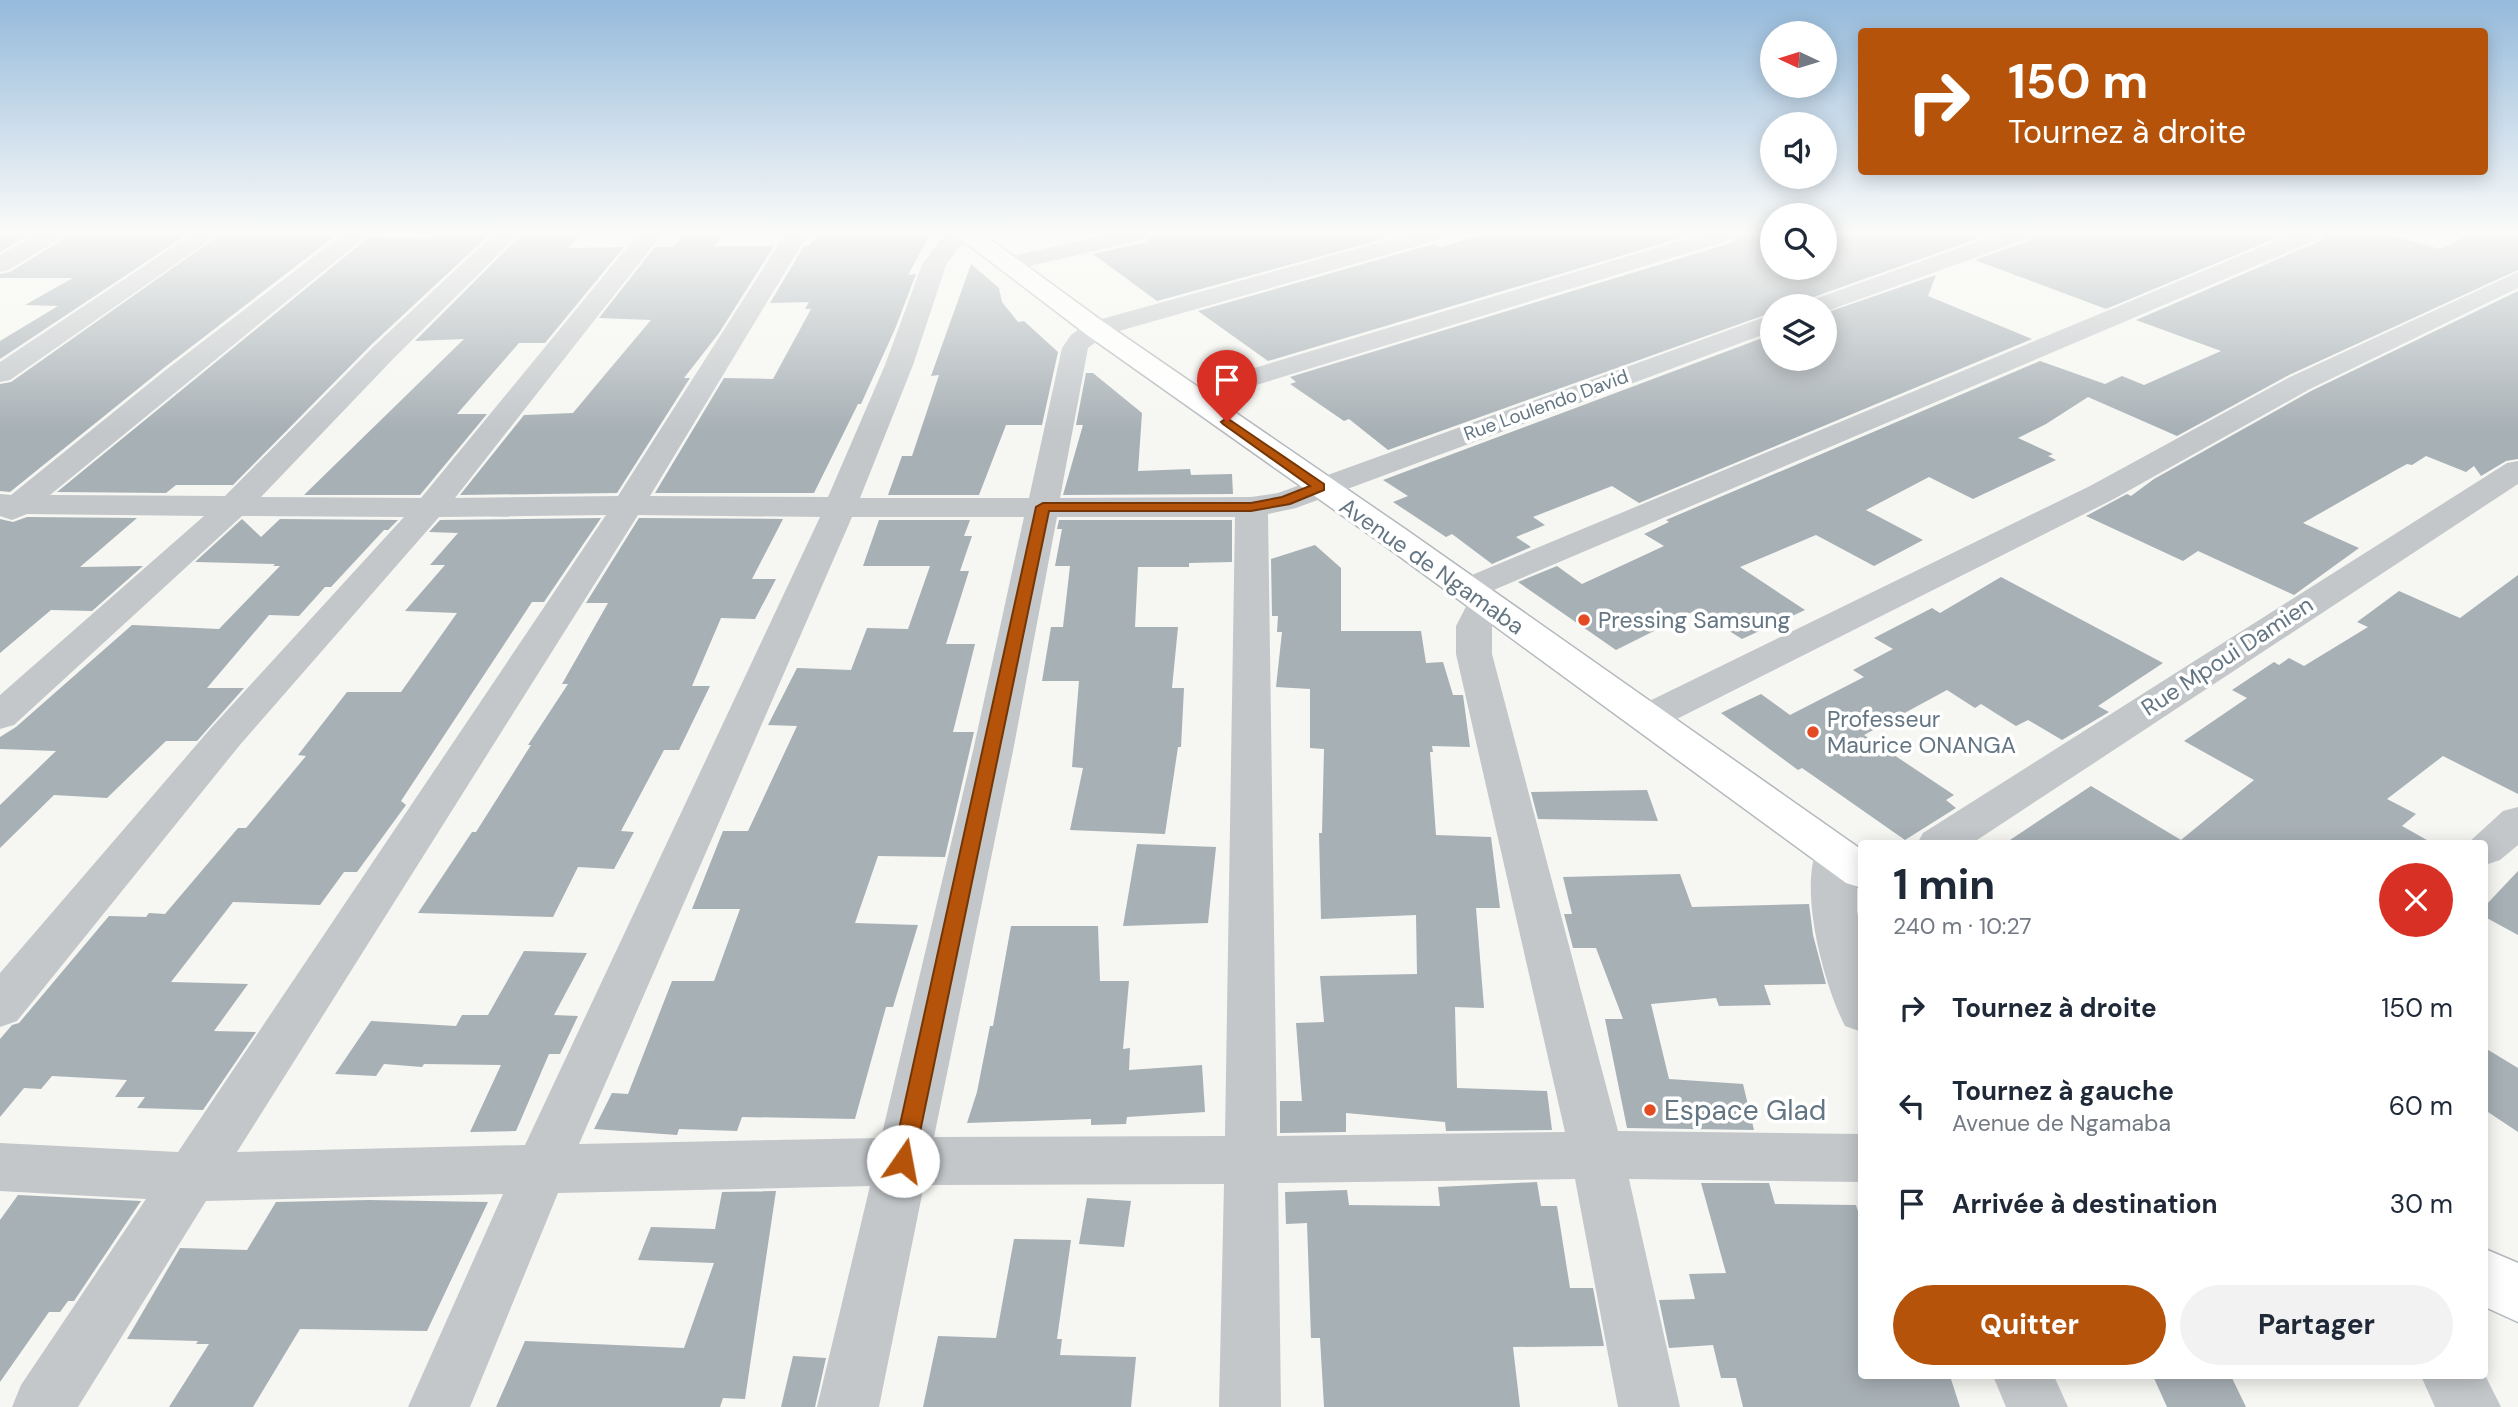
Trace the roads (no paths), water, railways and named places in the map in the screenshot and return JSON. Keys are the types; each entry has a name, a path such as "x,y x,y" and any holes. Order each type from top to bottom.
{"main road":[{"name":"Avenue de Ngamaba","path":"1057,300 1848,862"},
{"path":"2488,1278 2518,1294"}],"street":[{"path":"0,374 110,300"},
{"path":"7,509 273,300"},
{"path":"0,716 233,506 439,300"},
{"path":"0,1007 225,737 430,508 597,300"},
{"path":"43,1407 190,1177 630,505 756,300"},
{"path":"439,1407 541,1169 841,505 899,365 922,300"},
{"path":"848,1407 903,1161 1075,348 1096,329 1200,300"},
{"path":"1191,396 1509,300"},
{"path":"1649,1407 1597,1155 1474,653 1476,596 2160,300"},
{"path":"1647,718 2089,499 2300,383 2475,300"},
{"name":"Rue Loulendo David","path":"7,509 630,505 1251,507 1285,501 1760,328"},
{"name":"Rue Mpoui Damien","path":"1944,840 2518,470"},
{"path":"1250,1407 1251,507"},
{"path":"2488,847 2518,822"},
{"path":"1848,862 1834,911 1843,957 1858,1000"},
{"path":"0,1167 190,1177 903,1161 1597,1155 1858,1158"},
{"path":"2024,1379 2037,1407"},
{"path":"2453,1379 2470,1407"}],"place":[{"name":"Pressing Samsung","path":"1584,620"},
{"name":"Professeur Maurice ONANGA","path":"1813,732"},
{"name":"Espace Glad","path":"1650,1110"}]}
